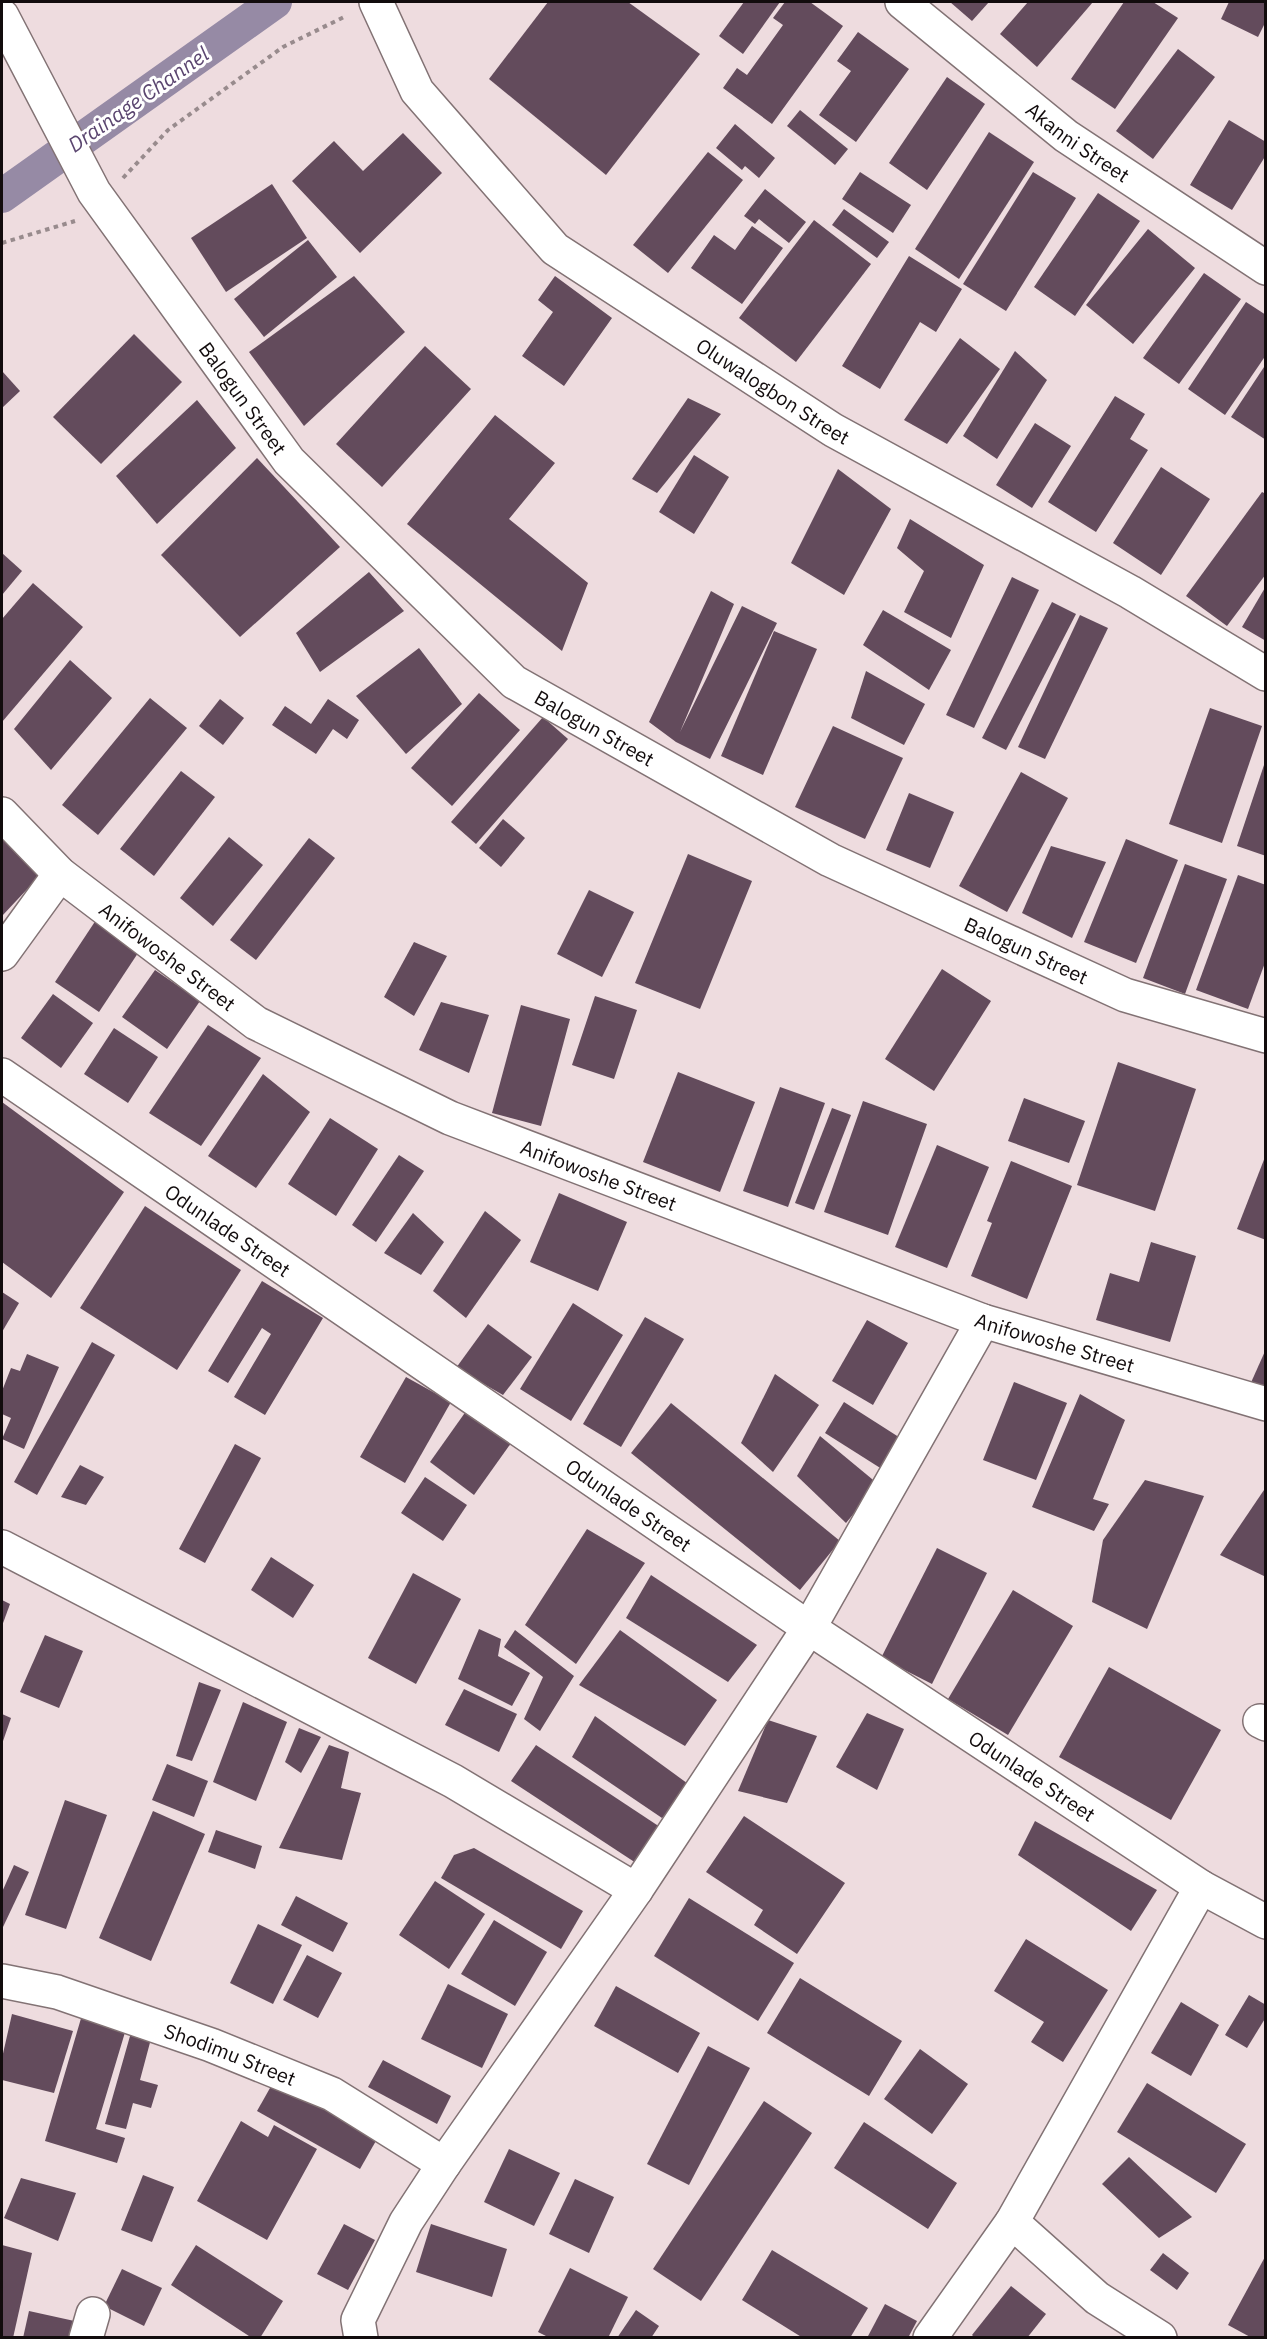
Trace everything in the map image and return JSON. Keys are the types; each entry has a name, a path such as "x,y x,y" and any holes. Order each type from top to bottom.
{"street":[{"name":"Oluwalogbon Street","path":"377,2 417,91 555,249 833,430 1130,592 1266,674"},
{"name":"Akanni Street","path":"902,2 1066,136 1266,268"},
{"name":"Balogun Street","path":"2,16 38,90 98,197 289,462 514,682 830,860 1125,995 1266,1036"},
{"name":"Anifowoshe Street","path":"2,814 60,874 256,1023 439,1113 983,1321 1266,1404"},
{"path":"2,954 60,874"},
{"name":"Odunlade Street","path":"2,1075 809,1628 1201,1887 1266,1922"},
{"path":"361,2337 358,2320 406,2222 636,1890 809,1628 983,1321"},
{"path":"2,1547 453,1781 636,1890"},
{"path":"930,2337 1012,2222 1201,1887"},
{"name":"Shodimu Street","path":"2,1981 57,1992 211,2045 332,2094 444,2164"},
{"path":"1012,2222 1097,2298 1160,2337"}],"path":[{"path":"2,243 72,223 168,130 283,47 377,2"}],"building":[{"path":"548,2 628,2 700,54 606,175 489,79"},
{"path":"744,2 780,2 743,54 719,36"},
{"path":"785,2 810,2 843,26 772,124 723,88 737,68 747,75 783,25 773,18"},
{"path":"950,2 989,2 972,21"},
{"path":"1028,2 1093,2 1037,67 1000,34"},
{"path":"1124,2 1153,2 1178,18 1115,109 1071,79"},
{"path":"1229,2 1266,2 1266,21 1258,37 1221,19"},
{"path":"858,32 909,69 856,142 819,115 851,71 837,61"},
{"path":"1178,49 1215,77 1153,159 1116,131"},
{"path":"947,77 985,104 927,190 889,163"},
{"path":"800,110 848,149 835,165 787,126"},
{"path":"1229,120 1266,142 1266,155 1232,210 1190,185"},
{"path":"735,124 775,158 759,178 745,166 742,170 716,148"},
{"path":"989,132 1034,162 959,279 915,249"},
{"path":"403,133 442,173 360,253 292,181 334,141 363,171"},
{"path":"708,152 743,180 668,273 633,245"},
{"path":"860,172 911,205 893,233 842,199"},
{"path":"1033,172 1076,198 1006,311 963,284"},
{"path":"272,184 307,238 226,292 191,238"},
{"path":"765,189 806,222 789,243 759,219 755,224 744,216"},
{"path":"1098,193 1140,221 1075,316 1034,287"},
{"path":"844,209 889,242 877,258 832,225"},
{"path":"814,220 871,264 796,362 739,318"},
{"path":"752,226 783,248 742,304 691,268 714,235 735,250"},
{"path":"1148,229 1195,268 1133,344 1086,305"},
{"path":"308,240 337,277 264,337 234,299"},
{"path":"909,256 962,289 936,332 920,322 880,389 842,366"},
{"path":"1204,273 1241,299 1179,384 1143,358"},
{"path":"354,276 405,332 304,426 249,352"},
{"path":"555,276 612,318 564,386 522,356 553,312 538,300"},
{"path":"1246,302 1266,315 1266,355 1225,415 1188,389"},
{"path":"134,334 182,382 101,464 53,417"},
{"path":"960,338 1000,369 947,444 904,420"},
{"path":"425,346 471,389 382,487 336,444"},
{"path":"1015,351 1047,380 997,459 963,436"},
{"path":"1266,364 1266,440 1231,417"},
{"path":"2,371 20,391 2,408"},
{"path":"1115,396 1145,414 1130,439 1148,450 1096,532 1048,502"},
{"path":"688,398 721,414 657,493 632,479"},
{"path":"197,400 236,448 157,524 116,476"},
{"path":"495,415 555,463 509,519 588,583 562,651 407,524"},
{"path":"1035,423 1071,446 1032,508 996,485"},
{"path":"694,455 729,477 694,534 659,512"},
{"path":"257,458 340,547 240,637 161,555"},
{"path":"1161,467 1210,499 1161,575 1113,543"},
{"path":"838,469 891,509 844,595 791,563"},
{"path":"1262,492 1266,494 1266,574 1227,626 1186,596"},
{"path":"910,519 984,565 951,638 904,612 924,571 897,548"},
{"path":"2,553 22,571 2,595"},
{"path":"369,572 404,611 320,672 296,633"},
{"path":"1012,577 1039,590 974,728 946,715"},
{"path":"33,583 83,627 2,722 2,619"},
{"path":"1266,586 1266,641 1242,627"},
{"path":"711,591 734,604 680,732 742,606 777,623 710,759 676,742 649,722"},
{"path":"1052,602 1076,614 1006,750 982,738"},
{"path":"883,610 951,650 929,690 863,645"},
{"path":"1080,615 1108,628 1045,759 1018,747"},
{"path":"774,631 817,649 763,775 721,756"},
{"path":"419,648 462,704 406,754 356,696"},
{"path":"70,660 112,698 51,770 14,729"},
{"path":"866,671 925,704 904,745 851,718"},
{"path":"479,693 520,730 452,806 411,768"},
{"path":"150,698 187,728 98,835 62,805"},
{"path":"220,699 244,718 223,745 199,726"},
{"path":"328,699 359,720 347,739 333,729 316,754 272,725 285,706 311,724"},
{"path":"1210,708 1262,726 1222,843 1169,824"},
{"path":"543,717 568,739 476,844 451,822"},
{"path":"833,726 903,758 865,839 795,807"},
{"path":"1266,762 1266,856 1237,846"},
{"path":"181,771 215,797 154,876 120,849"},
{"path":"1021,772 1068,798 1007,912 959,886"},
{"path":"909,793 954,812 930,868 886,850"},
{"path":"503,819 525,838 501,867 479,848"},
{"path":"2,823 48,867 2,916"},
{"path":"229,837 263,865 213,926 180,898"},
{"path":"309,838 335,858 256,960 230,940"},
{"path":"1126,839 1178,860 1136,963 1084,942"},
{"path":"1051,846 1106,862 1072,938 1022,913"},
{"path":"688,854 752,881 700,1009 635,983"},
{"path":"1185,864 1227,879 1185,994 1143,978"},
{"path":"1238,875 1266,885 1266,960 1248,1009 1196,990"},
{"path":"589,890 634,912 602,977 557,954"},
{"path":"96,920 140,950 99,1012 55,982"},
{"path":"414,942 447,956 414,1016 384,997"},
{"path":"942,969 991,1001 934,1091 885,1059"},
{"path":"155,970 200,1001 167,1049 122,1017"},
{"path":"53,994 93,1023 61,1068 21,1038"},
{"path":"595,996 637,1010 614,1079 572,1065"},
{"path":"441,1002 489,1015 469,1073 419,1050"},
{"path":"521,1005 570,1019 541,1126 492,1113"},
{"path":"208,1025 261,1058 201,1146 149,1113"},
{"path":"114,1028 158,1057 128,1103 84,1074"},
{"path":"1118,1062 1196,1089 1155,1211 1077,1185"},
{"path":"678,1072 755,1102 720,1192 643,1162"},
{"path":"263,1074 310,1112 256,1188 208,1156"},
{"path":"780,1087 825,1103 788,1207 743,1191"},
{"path":"1024,1098 1085,1121 1069,1163 1008,1141"},
{"path":"863,1101 927,1124 888,1235 824,1212"},
{"path":"2,1102 124,1192 51,1298 2,1262"},
{"path":"832,1108 851,1115 814,1210 795,1203"},
{"path":"330,1118 378,1149 336,1216 288,1184"},
{"path":"937,1145 989,1167 947,1268 895,1247"},
{"path":"399,1155 424,1171 376,1242 352,1225"},
{"path":"1266,1157 1266,1240 1237,1229"},
{"path":"1011,1161 1072,1186 1027,1299 971,1276 992,1223 987,1221"},
{"path":"559,1193 627,1222 598,1291 530,1262"},
{"path":"145,1206 241,1270 177,1370 80,1308"},
{"path":"485,1211 521,1240 466,1318 433,1291"},
{"path":"413,1213 444,1242 421,1275 384,1253"},
{"path":"1151,1242 1196,1256 1170,1342 1096,1320 1110,1273 1139,1282"},
{"path":"262,1281 323,1318 265,1415 234,1397 271,1334 262,1328 228,1383 208,1371"},
{"path":"2,1292 19,1303 2,1332"},
{"path":"573,1303 623,1335 571,1421 520,1389"},
{"path":"645,1317 684,1339 621,1447 583,1424"},
{"path":"867,1320 908,1343 873,1405 832,1381"},
{"path":"488,1324 532,1357 503,1395 456,1368"},
{"path":"92,1342 115,1355 37,1495 14,1482"},
{"path":"1266,1349 1266,1391 1249,1387"},
{"path":"27,1354 59,1367 24,1449 2,1439 11,1418 2,1414 2,1391 11,1368 20,1371"},
{"path":"775,1374 819,1405 773,1472 741,1443"},
{"path":"406,1377 451,1402 405,1483 360,1457"},
{"path":"1014,1382 1067,1403 1036,1480 983,1460"},
{"path":"1080,1394 1125,1420 1093,1499 1109,1504 1094,1531 1032,1507"},
{"path":"844,1402 905,1441 885,1471 825,1433"},
{"path":"671,1403 840,1541 800,1590 631,1453"},
{"path":"469,1407 514,1439 474,1495 430,1462"},
{"path":"820,1436 878,1484 846,1523 797,1476"},
{"path":"235,1444 261,1458 205,1563 179,1549"},
{"path":"80,1465 104,1477 86,1505 61,1497"},
{"path":"425,1477 467,1505 443,1541 401,1513"},
{"path":"1145,1480 1204,1496 1147,1629 1092,1602 1103,1540"},
{"path":"1266,1487 1266,1577 1220,1555"},
{"path":"587,1529 645,1563 576,1664 525,1625"},
{"path":"937,1548 987,1573 932,1684 881,1658"},
{"path":"271,1557 314,1585 293,1618 251,1590"},
{"path":"413,1573 461,1599 416,1684 368,1658"},
{"path":"651,1575 757,1645 728,1682 626,1618"},
{"path":"1013,1590 1073,1626 1008,1735 948,1699"},
{"path":"2,1600 10,1604 2,1626"},
{"path":"479,1629 501,1639 498,1656 530,1673 512,1706 458,1679"},
{"path":"515,1630 574,1676 540,1731 524,1719 543,1677 504,1647"},
{"path":"620,1630 717,1700 685,1746 579,1685"},
{"path":"45,1635 83,1651 59,1708 20,1692"},
{"path":"1109,1667 1221,1730 1171,1820 1059,1757"},
{"path":"199,1682 221,1690 192,1761 176,1756"},
{"path":"464,1689 517,1714 499,1752 445,1725"},
{"path":"243,1702 287,1722 256,1801 213,1782"},
{"path":"867,1713 904,1729 877,1790 836,1767"},
{"path":"2,1714 11,1718 2,1744"},
{"path":"595,1716 691,1786 662,1818 572,1757"},
{"path":"768,1720 817,1736 787,1803 738,1791"},
{"path":"299,1728 321,1737 301,1773 285,1762"},
{"path":"329,1745 349,1752 341,1788 361,1793 342,1860 279,1848"},
{"path":"536,1745 660,1827 636,1863 511,1781"},
{"path":"167,1764 208,1781 194,1817 152,1800"},
{"path":"65,1800 107,1815 66,1929 25,1915"},
{"path":"153,1811 205,1834 151,1961 99,1938"},
{"path":"744,1816 845,1883 797,1954 754,1925 763,1910 706,1872"},
{"path":"1035,1821 1157,1890 1131,1931 1018,1855"},
{"path":"216,1830 262,1846 255,1869 208,1852"},
{"path":"474,1848 583,1911 561,1949 441,1878 454,1855"},
{"path":"14,1865 29,1872 3,1927 2,1892"},
{"path":"435,1881 485,1914 449,1969 399,1935"},
{"path":"296,1896 348,1923 333,1952 281,1925"},
{"path":"689,1898 794,1963 758,2021 654,1956"},
{"path":"494,1920 547,1952 515,2006 461,1974"},
{"path":"258,1924 302,1945 273,2004 230,1983"},
{"path":"1026,1939 1108,1990 1063,2062 1031,2042 1044,2022 994,1991"},
{"path":"307,1955 342,1973 318,2018 283,2000"},
{"path":"800,1978 902,2041 869,2096 767,2033"},
{"path":"448,1984 508,2014 482,2068 421,2039"},
{"path":"616,1986 700,2033 678,2073 594,2026"},
{"path":"1249,1995 1266,2005 1266,2017 1247,2048 1225,2035"},
{"path":"1181,2002 1219,2025 1191,2076 1151,2053"},
{"path":"12,2014 73,2031 54,2093 2,2080 2,2058"},
{"path":"82,2015 126,2029 96,2129 125,2138 117,2163 45,2141"},
{"path":"132,2029 152,2035 140,2080 158,2085 151,2108 133,2103 126,2129 105,2124"},
{"path":"708,2046 750,2068 689,2185 647,2164"},
{"path":"920,2049 968,2084 932,2134 884,2099"},
{"path":"383,2060 451,2096 437,2124 368,2087"},
{"path":"274,2081 377,2139 360,2169 257,2111"},
{"path":"1147,2083 1246,2144 1216,2193 1117,2132"},
{"path":"764,2101 812,2133 701,2301 653,2269"},
{"path":"241,2121 268,2137 274,2125 317,2149 267,2240 197,2201"},
{"path":"864,2122 957,2183 928,2229 834,2168"},
{"path":"509,2149 560,2173 534,2226 484,2202"},
{"path":"1129,2157 1192,2217 1159,2238 1102,2184"},
{"path":"143,2175 174,2187 152,2242 121,2230"},
{"path":"21,2178 76,2193 58,2241 4,2218"},
{"path":"575,2179 614,2197 589,2253 549,2234"},
{"path":"344,2224 375,2240 348,2290 317,2274"},
{"path":"431,2224 507,2249 492,2297 416,2272"},
{"path":"2,2245 32,2253 13,2338 2,2338"},
{"path":"196,2245 283,2301 260,2338 252,2338 171,2285"},
{"path":"772,2250 868,2308 850,2338 803,2338 742,2300"},
{"path":"1163,2253 1189,2273 1177,2290 1150,2270"},
{"path":"1266,2255 1266,2338 1252,2338 1228,2325"},
{"path":"570,2268 628,2297 608,2338 550,2338 538,2332"},
{"path":"122,2269 162,2288 144,2326 104,2306"},
{"path":"1011,2286 1046,2314 1027,2338 975,2338 972,2335"},
{"path":"885,2304 917,2321 908,2338 867,2338"},
{"path":"636,2310 659,2326 651,2338 617,2338"},
{"path":"29,2311 79,2322 76,2338 23,2338"}],"waterway":[{"name":"Drainage Channel","path":"2,196 275,2"}]}
